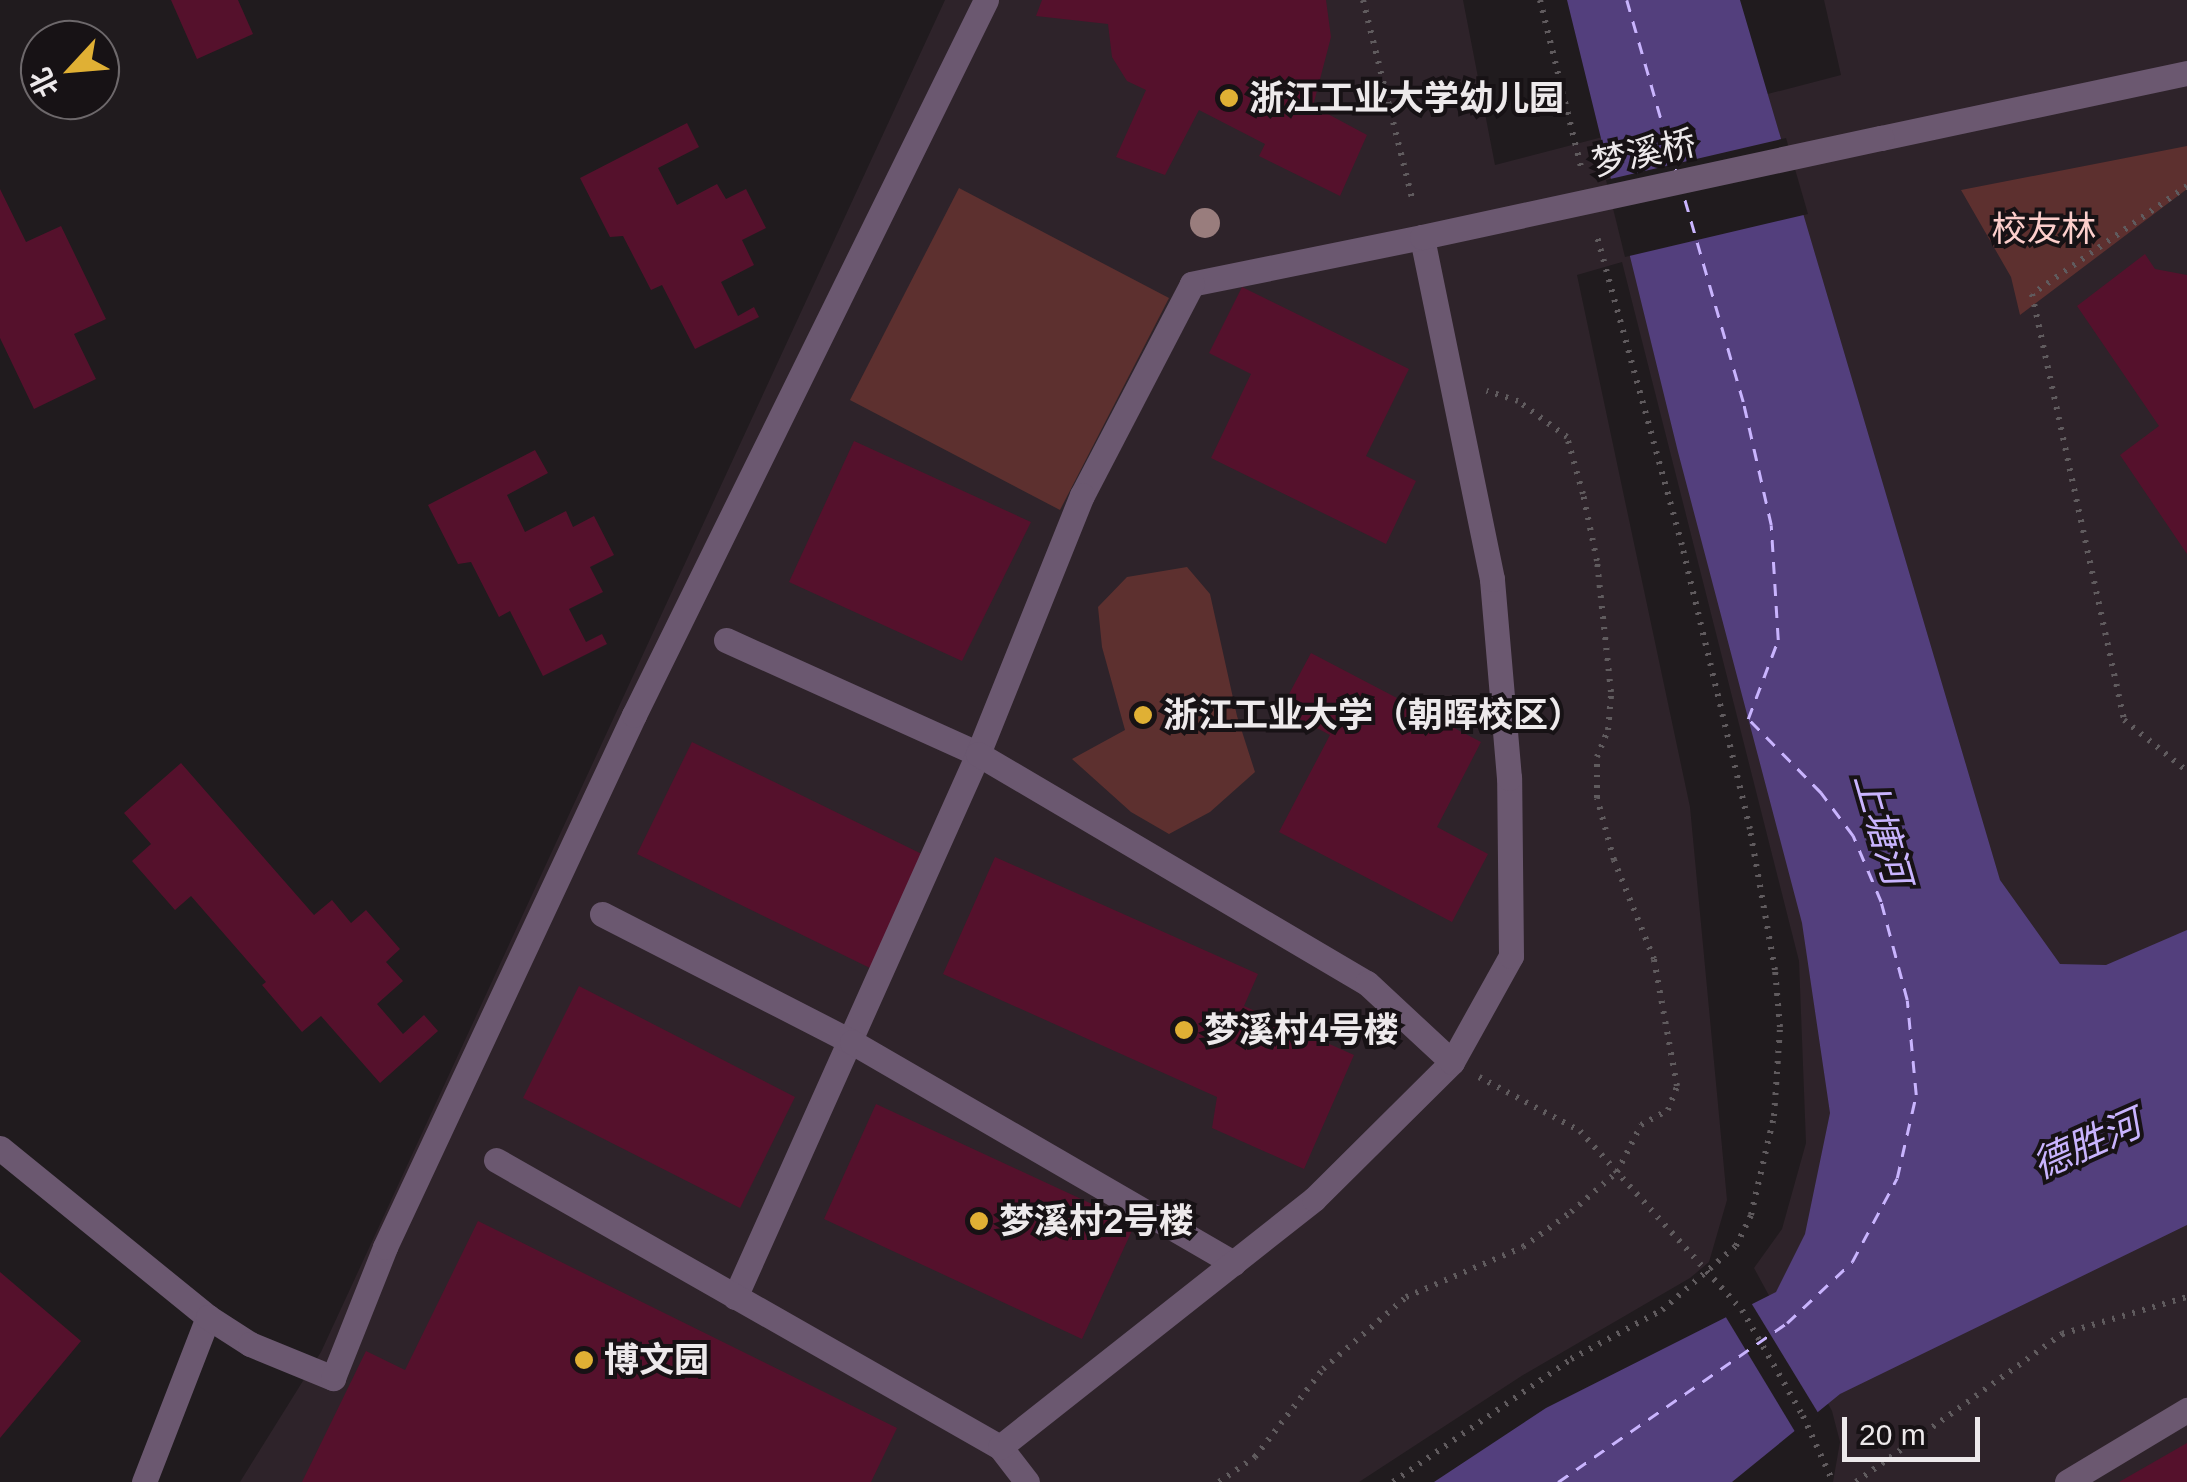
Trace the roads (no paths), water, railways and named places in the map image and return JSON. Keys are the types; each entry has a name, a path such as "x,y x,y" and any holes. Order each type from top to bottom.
{"street":[{"path":"0,1148 208,1317 250,1344 333,1378 385,1247 634,715 986,0"},
{"name":"梦溪桥","path":"978,754 1082,495 1192,284 2187,73"},
{"path":"1000,1447 1314,1199 1452,1062 1511,956 1509,778 1492,579 1422,238"},
{"path":"726,640 978,754 1367,984 1452,1062"},
{"path":"736,1296 978,754"},
{"path":"602,914 852,1042 1234,1263"},
{"path":"496,1160 1000,1447 1027,1482"},
{"path":"144,1482 208,1317"},
{"path":"2068,1482 2187,1410"}],"water":[{"path":"1567,0 1740,0 2000,880 2060,964 2106,965 2187,930 2187,1225 1840,1394 1732,1482 1434,1482 1546,1408 1776,1292 1805,1234 1830,1113 1802,923 1678,452"}],"place":[{"name":"浙江工业大学幼儿园","path":"1229,98"},
{"name":"浙江工业大学（朝晖校区）","path":"1143,715"},
{"name":"梦溪村4号楼","path":"1184,1030"},
{"name":"梦溪村2号楼","path":"979,1221"},
{"name":"博文园","path":"584,1360"}],"park label":[{"name":"校友林","path":"2044,229"}],"water label":[{"name":"上塘河","path":"1882,829"},
{"name":"德胜河","path":"2087,1145"}]}
